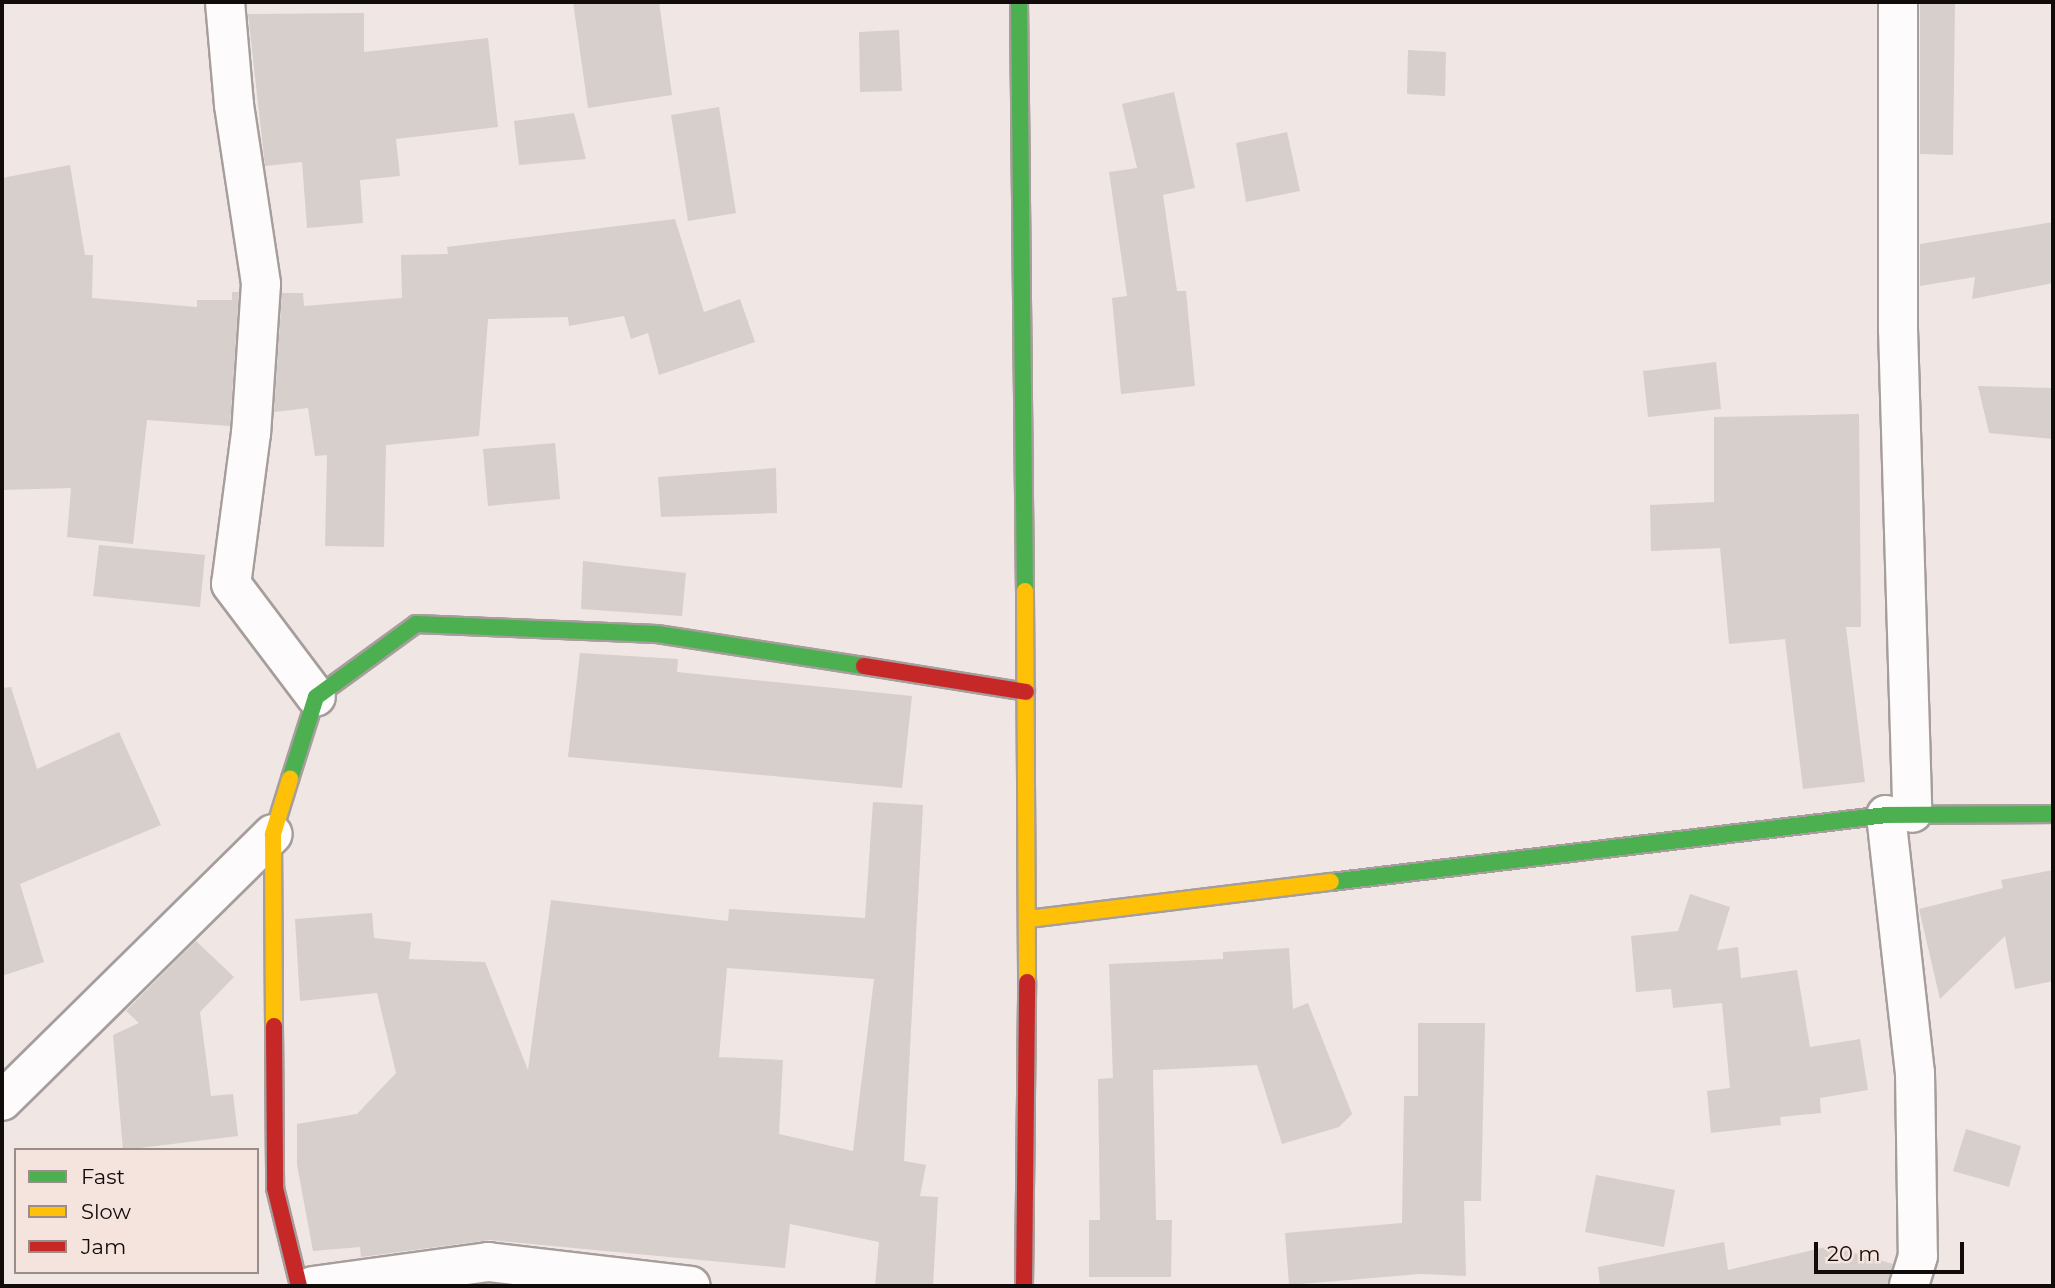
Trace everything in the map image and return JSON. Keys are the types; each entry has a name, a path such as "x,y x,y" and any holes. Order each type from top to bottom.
{"street":[{"path":"225,2 234,105 261,284 251,433 231,584 316,697"},
{"path":"1018,2 1028,919 1024,1286"},
{"path":"1898,2 1899,814 1915,1073 1918,1256 1909,1286"},
{"path":"299,1286 275,1188 273,834 316,697 416,624 657,634 1026,692"},
{"path":"1028,919 1899,814 2053,814"},
{"path":"2,1101 273,834"},
{"path":"313,1286 488,1262 691,1286"}],"building":[{"path":"573,2 659,2 672,95 588,108"},
{"path":"1920,2 1955,2 1953,155 1920,154"},
{"path":"364,13 364,52 488,38 498,127 396,139 400,176 360,180 363,223 307,228 302,162 265,166 248,14"},
{"path":"899,30 902,91 860,92 859,32"},
{"path":"1408,50 1446,52 1445,96 1407,94"},
{"path":"1174,92 1195,188 1163,195 1177,291 1186,291 1195,386 1121,394 1112,298 1127,296 1109,172 1137,168 1122,104"},
{"path":"719,107 736,213 688,221 671,115"},
{"path":"574,113 586,159 519,165 514,121"},
{"path":"1287,132 1300,191 1246,202 1236,143"},
{"path":"70,165 85,255 93,255 92,298 197,307 197,300 232,300 232,292 239,292 230,426 147,420 133,544 67,537 71,488 2,490 2,178"},
{"path":"675,219 704,312 740,299 755,342 659,375 648,333 631,339 624,316 569,326 568,317 488,319 479,436 386,445 384,547 325,546 327,455 315,456 308,408 274,412 282,293 303,293 304,306 402,298 401,255 448,254 447,247"},
{"path":"2053,222 2053,283 1972,299 1975,277 1920,286 1920,244"},
{"path":"1716,362 1721,409 1648,417 1643,371"},
{"path":"1978,386 2053,388 2053,439 1989,433"},
{"path":"1859,414 1861,627 1846,627 1865,782 1803,789 1785,639 1729,644 1720,548 1651,551 1650,505 1714,502 1714,417"},
{"path":"555,443 560,499 488,506 483,449"},
{"path":"776,468 777,513 661,517 658,477"},
{"path":"99,545 205,555 200,607 93,596"},
{"path":"583,561 686,573 682,616 581,609"},
{"path":"580,653 678,659 677,672 912,696 902,788 568,757"},
{"path":"11,687 37,769 119,732 161,825 20,884 44,962 2,976 2,688"},
{"path":"873,802 923,805 904,1161 926,1165 920,1196 938,1197 933,1286 875,1286 879,1242 790,1224 785,1268 490,1240 361,1257 360,1247 313,1251 297,1165 297,1124 357,1114 396,1073 377,993 300,1001 295,919 372,913 374,938 411,942 409,959 485,962 528,1070 551,900 728,921 729,909 865,918","holes":["727,968 874,979 853,1151 779,1134 783,1060 719,1057"]},
{"path":"2053,870 2053,981 2015,989 2005,936 1940,999 1919,909 2003,888 2001,880"},
{"path":"1690,894 1730,907 1717,950 1738,947 1741,978 1797,970 1810,1047 1860,1039 1868,1090 1820,1098 1821,1113 1780,1117 1781,1125 1711,1133 1707,1091 1730,1088 1722,1003 1673,1008 1671,989 1636,992 1631,936 1678,931"},
{"path":"196,941 234,977 200,1012 211,1096 233,1094 238,1136 123,1148 113,1035 139,1023 126,1011"},
{"path":"1289,948 1293,1009 1308,1003 1352,1114 1339,1127 1282,1144 1257,1065 1153,1070 1156,1220 1172,1220 1171,1277 1089,1277 1089,1220 1100,1220 1098,1079 1113,1078 1109,964 1223,959 1223,952"},
{"path":"1418,1023 1485,1023 1481,1201 1464,1201 1466,1276 1420,1274 1289,1285 1285,1233 1402,1223 1404,1096 1418,1096"},
{"path":"1966,1129 2021,1146 2009,1187 1953,1171"},
{"path":"1596,1175 1675,1190 1664,1247 1585,1232"},
{"path":"1724,1242 1728,1270 1830,1246 1893,1264 1888,1286 1600,1286 1598,1267"}],"traffic: fast":[{"path":"1019,2 1025,591"},
{"path":"290,779 316,697 416,624 657,634 864,666"},
{"path":"1331,882 1886,815 2053,814"}],"traffic: slow":[{"path":"1025,591 1027,982"},
{"path":"274,1026 273,834 290,779"},
{"path":"1028,919 1331,882"}],"traffic: jam":[{"path":"864,666 1026,692"},
{"path":"1024,1286 1027,982"},
{"path":"274,1026 275,1188 299,1286"}]}
